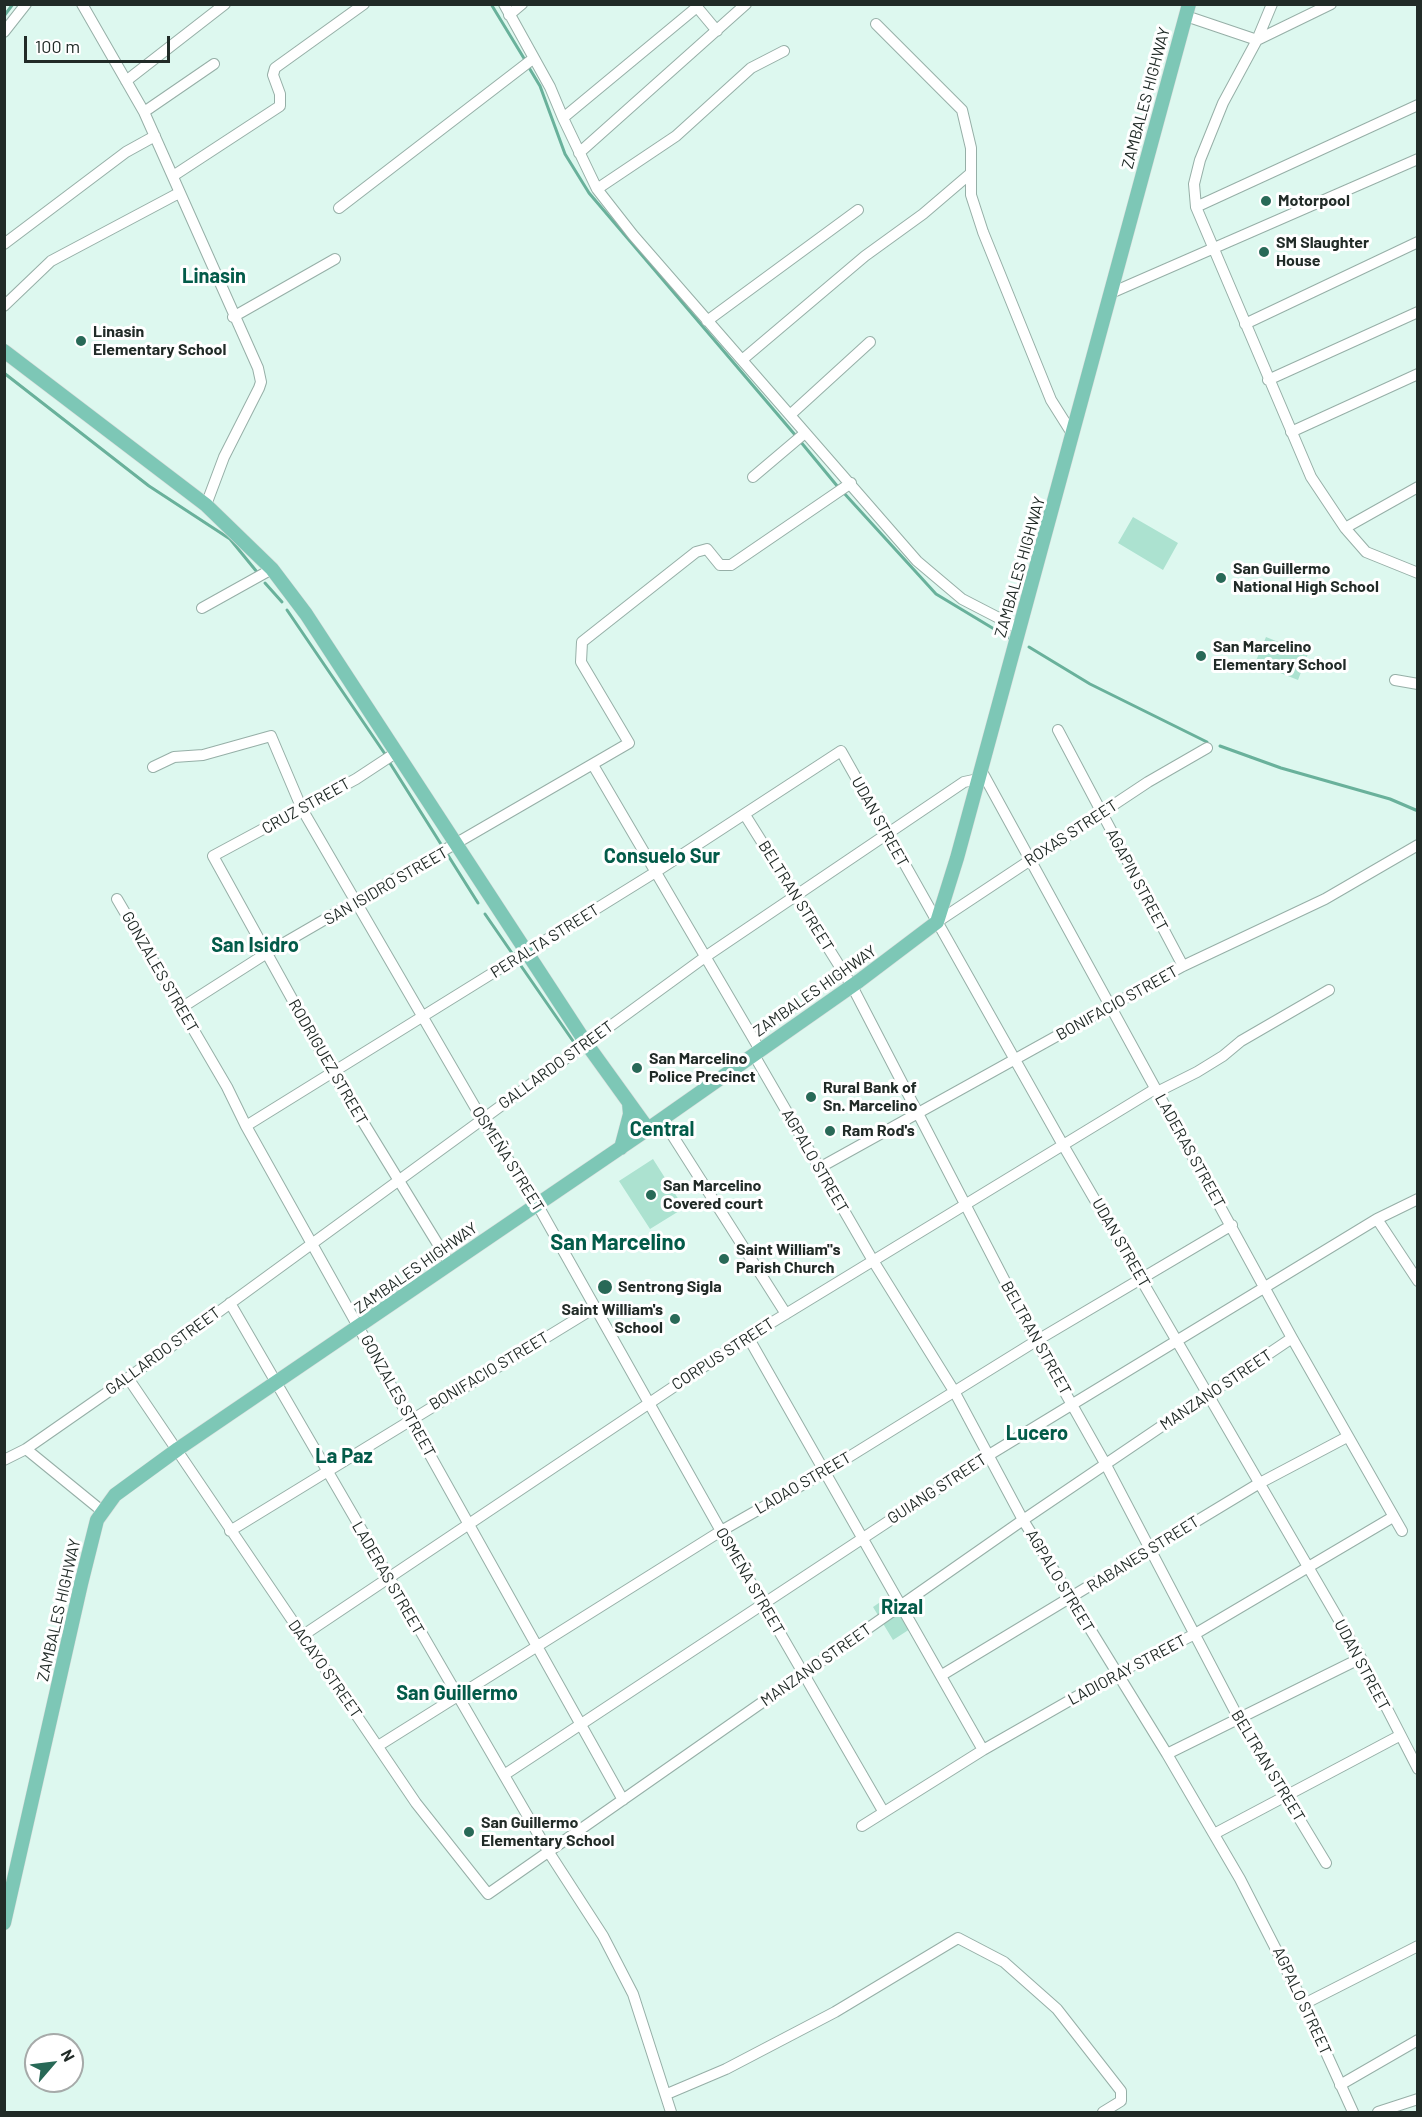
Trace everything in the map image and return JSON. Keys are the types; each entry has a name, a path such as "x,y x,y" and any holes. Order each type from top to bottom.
{"main road":[{"name":"ZAMBALES HIGHWAY","path":"4,1923 81,1584 102,1511 121,1490 621,1148 852,986 937,922 1020,629 1187,10"},
{"path":"4,351 206,505 272,568 306,614 586,1043 648,1129"},
{"path":"621,1148 630,1114 629,1103"}],"street":[{"path":"4,32 26,4"},
{"path":"126,81 225,4"},
{"path":"173,176 280,106 280,94 273,75 275,68 364,4"},
{"path":"504,4 529,62 550,87 597,189 633,235 790,415 800,437 917,561 962,599 1020,629"},
{"path":"509,15 522,4"},
{"path":"579,153 746,4"},
{"path":"1272,4 1257,40 1223,103 1200,160 1194,184 1196,207 1311,477 1345,528 1366,552 1418,573"},
{"path":"1187,10 1257,40 1331,4"},
{"path":"88,7 144,112 233,317 258,368 261,382 224,458 206,505"},
{"path":"563,118 697,7 717,31"},
{"path":"876,24 962,110 970,148 971,195 983,232 1051,400 1073,435"},
{"path":"597,189 676,136 751,68 784,51"},
{"path":"339,208 529,62"},
{"path":"144,112 214,64"},
{"path":"1196,207 1418,105"},
{"path":"4,244 126,152 155,136"},
{"path":"1111,293 1418,159"},
{"path":"742,360 866,256 923,214 971,173"},
{"path":"4,306 51,261 179,193"},
{"path":"707,321 858,210"},
{"path":"1245,324 1418,242"},
{"path":"233,317 335,259"},
{"path":"1268,380 1418,312"},
{"path":"790,415 870,342"},
{"path":"1291,432 1418,374"},
{"path":"753,477 800,437"},
{"name":"SAN ISIDRO STREET","path":"181,1008 267,953 456,846 629,743 581,662 582,642 696,552 707,549 720,565 731,566 846,487"},
{"path":"1345,528 1418,487"},
{"path":"202,608 272,568"},
{"path":"1395,680 1418,684"},
{"name":"AGAPIN STREET","path":"1058,730 1183,966"},
{"name":"OSMEÑA STREET","path":"153,767 174,758 203,755 271,736 302,809 356,904 482,1119 537,1204 721,1531 883,1811"},
{"name":"ROXAS STREET","path":"937,922 1101,813 1207,748"},
{"name":"PERALTA STREET","path":"246,1126 654,873 841,751"},
{"name":"UDAN STREET","path":"841,751 886,835 1063,1145 1142,1277 1258,1484 1360,1658 1418,1769"},
{"name":"CRUZ STREET","path":"213,856 356,779 397,752"},
{"name":"AGPALO STREET","path":"593,765 705,957 819,1168 954,1391 1023,1520 1214,1834 1269,1932 1353,2112"},
{"name":"GALLARDO STREET","path":"4,1460 26,1449 128,1377 705,957 963,782 979,774"},
{"name":"LADERAS STREET","path":"979,774 1031,859 1292,1338 1402,1531"},
{"name":"BELTRAN STREET","path":"745,815 852,986 1036,1341 1106,1465 1239,1719 1326,1863"},
{"name":"BONIFACIO STREET","path":"819,1168 1183,966 1325,899 1418,845"},
{"name":"RODRIGUEZ STREET","path":"213,856 333,1073 450,1264"},
{"name":"GONZALES STREET","path":"117,899 360,1326 623,1800"},
{"name":"CORPUS STREET","path":"302,1636 748,1337 872,1259 1156,1090 1206,1066 1241,1041 1329,990"},
{"path":"662,1119 786,1314"},
{"name":"GUIANG STREET","path":"504,1775 861,1537 989,1455 1377,1218 1418,1199"},
{"path":"1377,1218 1418,1281"},
{"name":"LADAO STREET","path":"378,1746 721,1531 823,1473 1036,1341 1232,1225"},
{"name":"LADERAS STREET","path":"230,1303 548,1851 603,1936 633,1994 671,2112"},
{"name":"BONIFACIO STREET","path":"230,1530 596,1307"},
{"path":"748,1337 823,1473 942,1675 983,1750"},
{"name":"MANZANO STREET","path":"548,1851 1023,1520 1292,1338"},
{"name":"DACAYO STREET","path":"128,1377 416,1803 488,1894 548,1851"},
{"name":"RABANES STREET","path":"942,1675 1258,1484 1347,1437"},
{"path":"26,1449 102,1511"},
{"name":"LADIORAY STREET","path":"862,1826 983,1750 1116,1674 1195,1634 1394,1517"},
{"path":"1167,1754 1360,1658"},
{"path":"1214,1834 1399,1736"},
{"path":"667,2094 726,2069 835,2012 958,1938 1004,1962 1057,2009 1121,2091 1121,2101 1103,2112"},
{"path":"1304,2004 1418,1946"},
{"path":"1340,2085 1418,2040"},
{"path":"1378,2112 1418,2099"}],"green space":[{"path":"1133,517 1178,543 1163,570 1118,543"},
{"path":"1266,637 1308,654 1298,680 1255,663"},
{"name":"San Marcelino Covered court","path":"653,1159 684,1208 650,1229 619,1181"},
{"path":"889,1596 910,1629 893,1640 873,1607"}],"waterway":[{"path":"4,16 13,4"},
{"path":"491,4 525,60"},
{"path":"528,66 540,86 565,154 589,193 796,436"},
{"path":"4,373 149,486 230,539 257,572"},
{"path":"800,441 838,487"},
{"path":"843,492 936,594 1009,638"},
{"path":"265,583 282,602"},
{"path":"287,610 385,754"},
{"path":"1029,647 1090,684 1207,742"},
{"path":"1220,746 1281,768 1390,799 1418,811"},
{"path":"388,760 478,903"},
{"path":"485,914 514,956"},
{"path":"519,963 573,1041"}],"place":[{"name":"Motorpool","path":"1266,201"},
{"name":"SM Slaughter House","path":"1264,252"},
{"name":"Linasin Elementary School","path":"81,341"},
{"name":"San Guillermo National High School","path":"1221,578"},
{"name":"San Marcelino Elementary School","path":"1201,656"},
{"name":"San Marcelino Police Precinct","path":"637,1068"},
{"name":"Rural Bank of Sn. Marcelino","path":"811,1097"},
{"name":"Ram Rod's","path":"830,1131"},
{"name":"San Marcelino Covered court","path":"651,1195"},
{"name":"Saint William\"s Parish Church","path":"724,1259"},
{"name":"Sentrong Sigla","path":"605,1287"},
{"name":"Saint William's School","path":"675,1319"},
{"name":"San Guillermo Elementary School","path":"469,1832"}],"district":[{"name":"Linasin","path":"214,276"},
{"name":"Consuelo Sur","path":"662,856"},
{"name":"San Isidro","path":"255,945"},
{"name":"Central","path":"662,1129"},
{"name":"San Marcelino","path":"618,1243"},
{"name":"Lucero","path":"1037,1433"},
{"name":"La Paz","path":"344,1456"},
{"name":"Rizal","path":"902,1607"},
{"name":"San Guillermo","path":"457,1693"}]}
